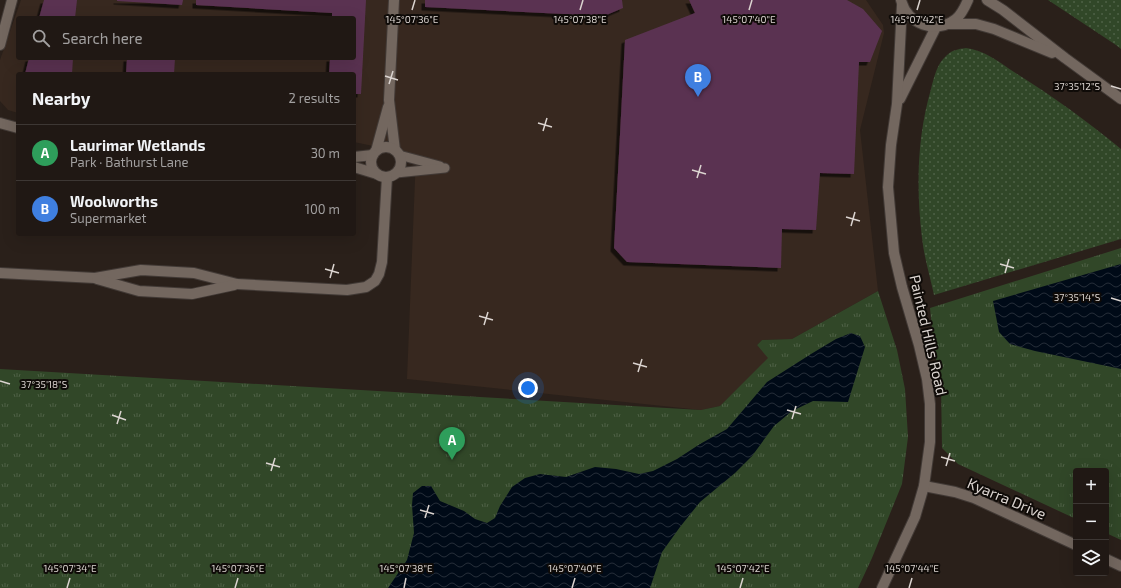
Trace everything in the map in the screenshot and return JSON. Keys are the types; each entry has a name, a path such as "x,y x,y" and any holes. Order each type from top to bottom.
{"street":[{"path":"0,45 12,0"},
{"path":"356,167 387,175 400,169 401,164 397,153 389,100 394,0"},
{"path":"948,24 957,18 964,10 968,0"},
{"path":"987,0 1003,10 1121,99"},
{"path":"902,2 908,14 925,26 936,27 948,24 976,24 988,27 1065,58"},
{"name":"Painted Hills Road","path":"882,588 915,517 924,486 930,442 930,404 927,379 894,253 888,187 890,152 897,104 902,2"},
{"name":"Painted Hills Road","path":"897,104 936,27"},
{"path":"387,175 372,165 389,100"},
{"path":"0,123 16,127"},
{"path":"356,156 375,153 381,148 386,147 397,153"},
{"path":"0,273 96,278 141,270 194,273 237,284 347,290 366,287 375,281 379,274 382,262 387,175"},
{"path":"96,278 139,291 192,294 237,284"},
{"name":"Kyarra Drive","path":"924,486 955,492 974,498 1073,544"},
{"path":"1109,560 1121,566"}],"lane":[{"path":"387,175 445,168 397,153"}],"shaded area":[{"path":"21,0 866,0 883,25 884,33 860,130 878,291 792,339 762,340 757,345 769,358 720,406 701,410 407,379 416,155 356,142 356,72 16,72 16,112 8,110 0,101 0,60"}],"green space":[{"path":"1048,0 1121,0 1121,49 1116,45"},
{"path":"966,48 985,54 1042,90 1095,128 1121,149 1121,239 934,295 924,252 920,219 920,144 926,107 938,67 943,59 951,52"},
{"path":"1121,248 1121,540 1109,534 1109,468 1073,468 1073,518 958,464 942,448 941,385 934,350 930,308"},
{"path":"878,291 897,350 905,389 908,437 902,484 872,558 858,588 0,588 0,369 701,410 720,406 768,358 757,345 762,340 792,339"}],"water":[{"path":"1121,264 1121,369 1035,351 1010,344 999,332 993,301"},
{"path":"851,333 860,336 865,347 848,402 813,401 792,411 774,426 752,456 735,473 700,502 680,527 662,552 650,588 388,588 407,560 414,533 412,505 413,493 422,486 431,486 440,501 464,511 475,519 487,523 495,518 500,506 512,487 525,478 540,474 566,477 595,467 616,469 639,474 653,471 677,459 727,429 767,382 836,339"}],"building":[{"path":"44,0 77,0 75,16 40,16"},
{"path":"117,0 183,0 182,5"},
{"path":"196,0 366,0 361,94 356,94 356,72 329,72 330,60 356,60 356,16 332,16 332,13 196,5"},
{"path":"425,0 622,0 623,8 604,16 425,7"},
{"path":"689,0 847,0 863,9 882,31 870,62 859,62 854,174 820,173 816,230 782,229 781,268 627,262 614,248 625,40 695,13"},
{"path":"28,60 73,60 72,72 26,72"},
{"path":"127,60 175,60 174,72 126,72"}],"place":[{"name":"Woolworths","path":"698,97"},
{"name":"Laurimar Wetlands","path":"452,460"}]}
